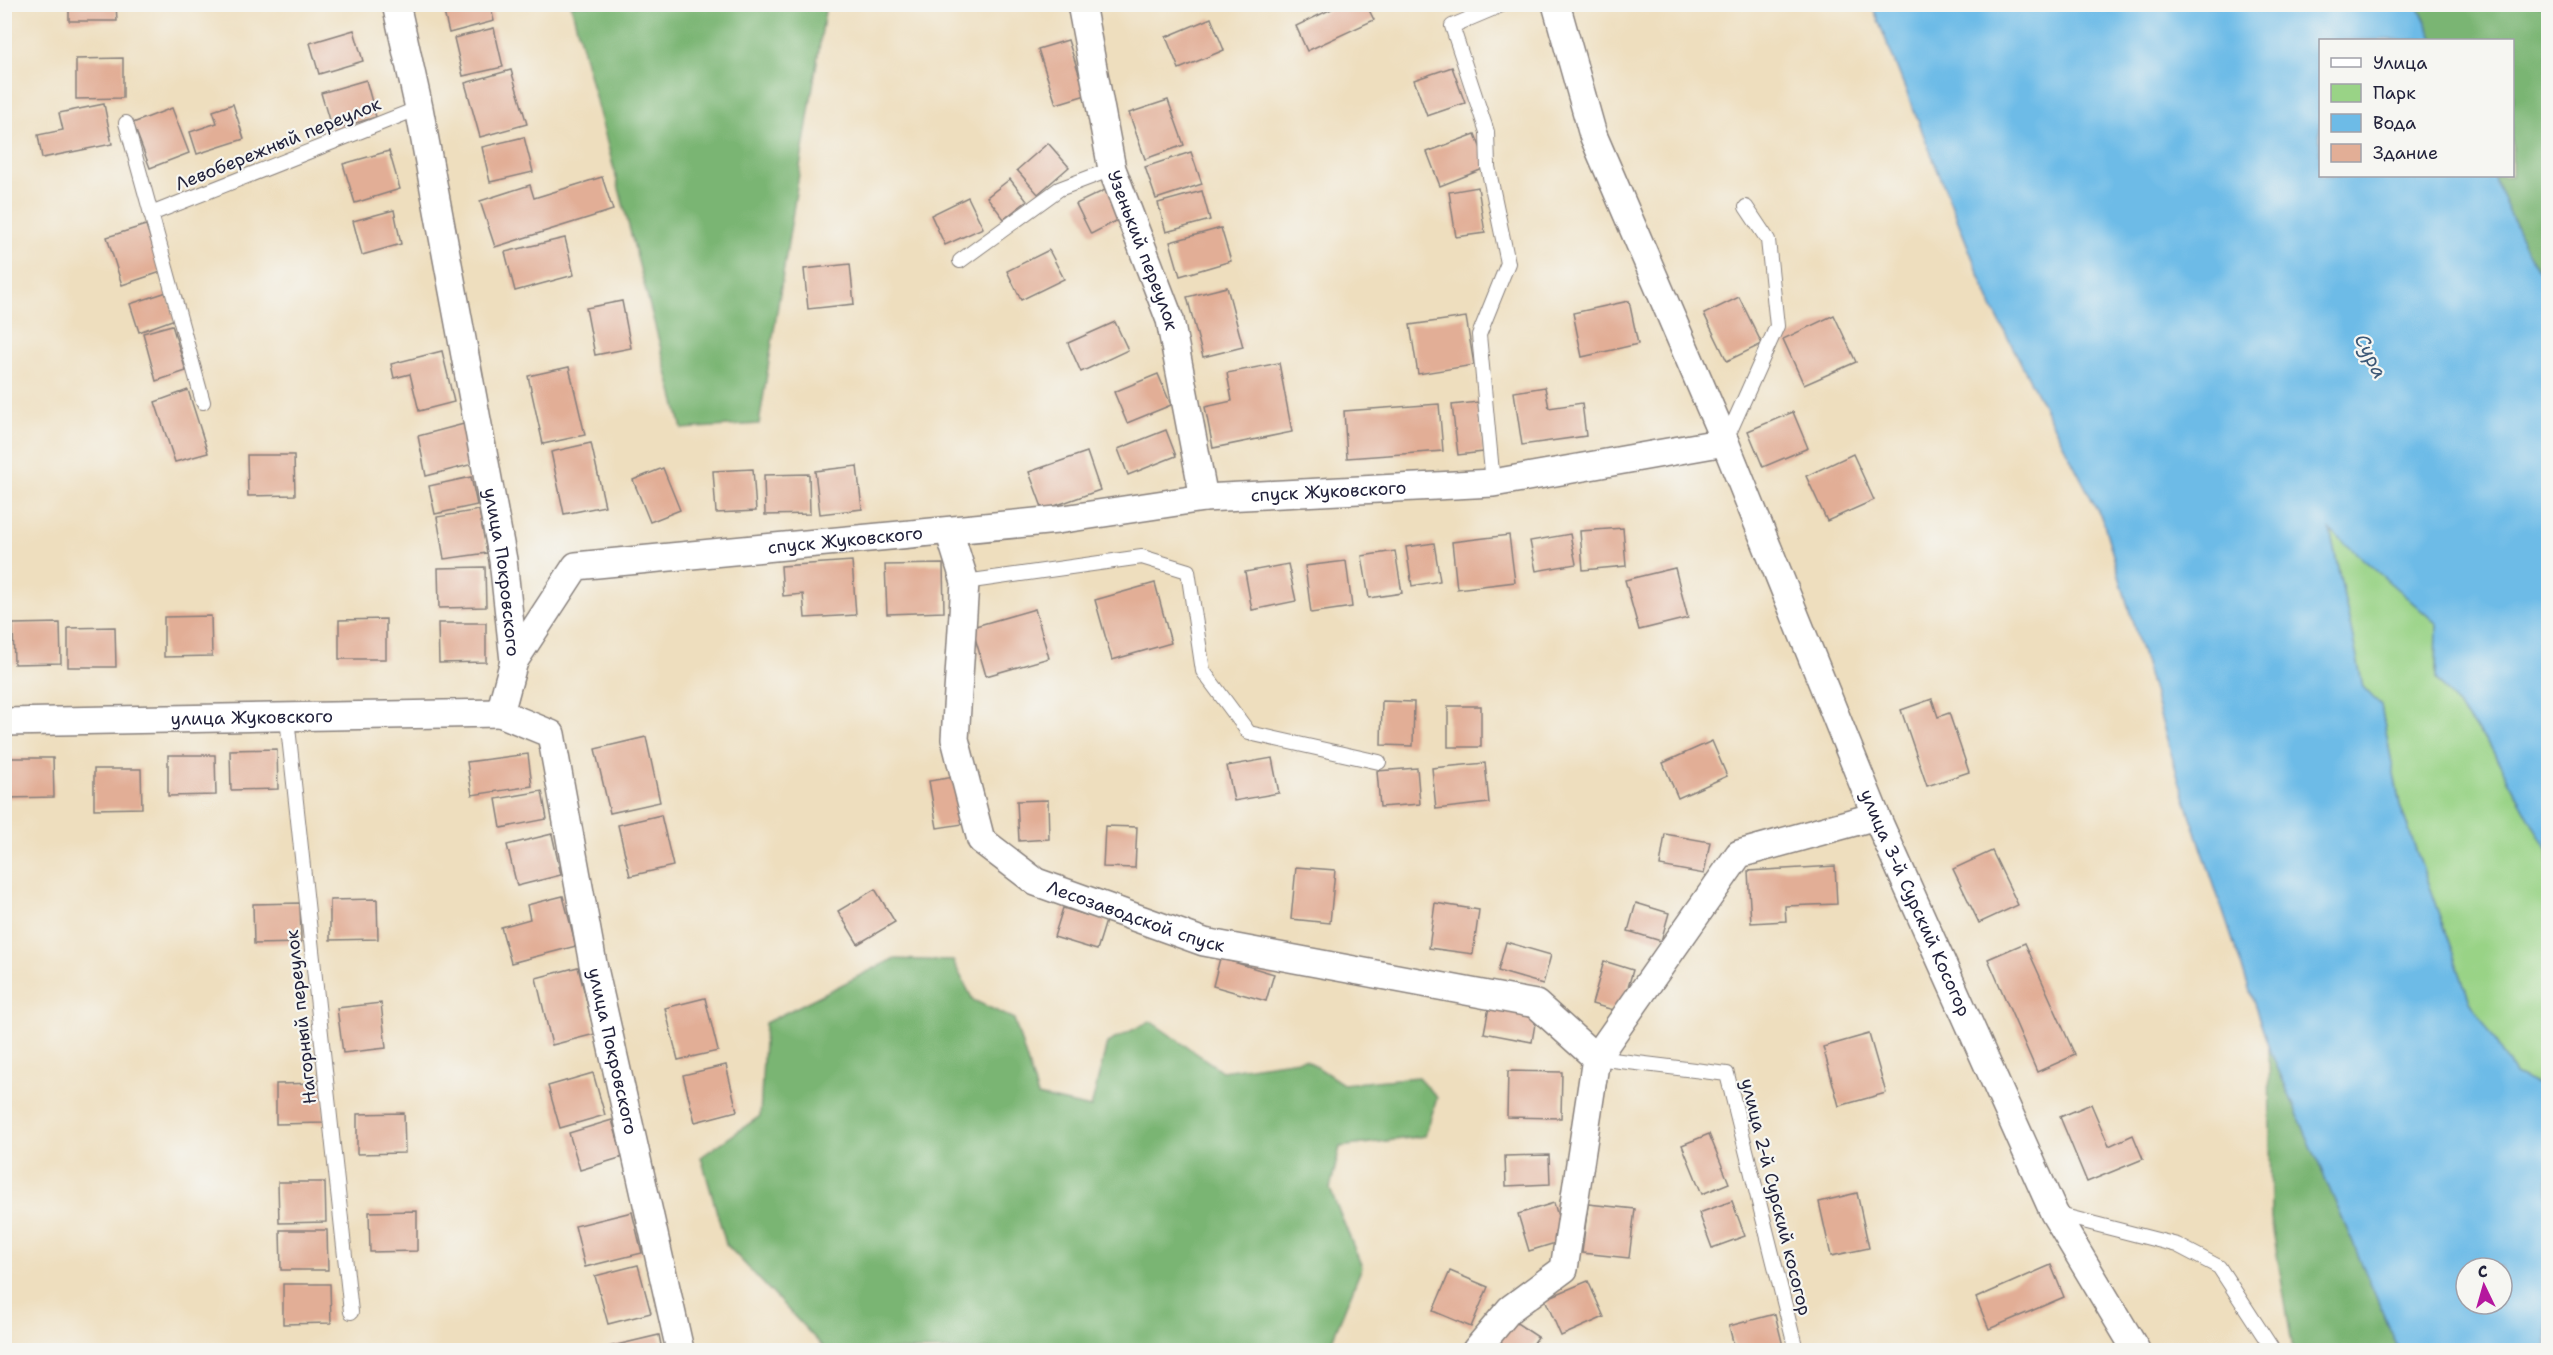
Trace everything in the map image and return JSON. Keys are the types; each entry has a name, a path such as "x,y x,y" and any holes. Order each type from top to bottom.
{"street":[{"name":"улица Покровского","path":"396,4 419,108 503,560 514,661 500,713 551,734 593,964 680,1350"},
{"name":"Узенький переулок","path":"1081,4 1112,169 1170,320 1204,498"},
{"path":"1556,4 1593,135 1725,442"},
{"name":"спуск Жуковского","path":"514,661 576,566 1057,520 1204,498 1492,483 1725,442"},
{"name":"улица 3-й Сурский Косогор","path":"1725,442 1876,816 2054,1213 2136,1350"},
{"name":"Лесозаводской спуск","path":"949,531 965,582 955,739 981,840 1036,882 1204,942 1536,1004 1596,1058"},
{"name":"улица Жуковского","path":"4,722 500,713"},
{"path":"1476,1350 1510,1310 1564,1269 1596,1058 1739,854 1876,816"}],"lane":[{"path":"1492,483 1479,335 1508,263 1488,167 1487,132 1452,26 1504,4"},
{"name":"Левобережный переулок","path":"151,214 419,108"},
{"path":"126,123 203,402"},
{"path":"960,261 1059,189 1112,169"},
{"path":"1725,442 1777,326 1768,240 1746,207"},
{"path":"965,582 1142,557 1188,571 1203,671 1249,733 1379,762"},
{"name":"Нагорный переулок","path":"287,718 351,1312"},
{"name":"улица 2-й Сурский косогор","path":"1596,1058 1727,1074 1796,1350"},
{"path":"2054,1213 2177,1245 2218,1267 2273,1350"}],"green space":[{"path":"571,5 826,5 759,424 682,429"},
{"path":"2418,5 2548,5 2548,284 2526,250 2493,177 2514,177 2514,39 2434,39"},
{"path":"2330,529 2437,624 2436,679 2490,746 2548,852 2548,1090 2515,1074 2469,999 2400,805 2381,706 2363,687"},
{"path":"893,959 953,961 973,1000 1014,1019 1038,1096 1091,1108 1107,1043 1150,1021 1222,1071 1305,1059 1343,1084 1418,1077 1437,1098 1425,1136 1340,1147 1330,1189 1362,1267 1328,1350 826,1350 726,1244 701,1157 760,1116 765,1023"},
{"path":"2269,1048 2399,1350 2293,1350 2271,1218"}],"water":[{"name":"Сура","path":"1872,5 2418,5 2434,39 2319,39 2319,177 2493,177 2526,250 2548,284 2548,852 2490,746 2436,679 2437,624 2330,530 2363,687 2381,706 2400,805 2469,999 2515,1074 2548,1090 2548,1350 2399,1350 2269,1048 2181,787 2103,521 1992,307"}],"building":[{"path":"69,4 116,4 117,21 69,21"},
{"path":"442,4 490,4 494,21 449,33"},
{"path":"1342,4 1366,4 1374,20 1307,51 1296,26"},
{"path":"1211,18 1224,50 1179,69 1166,37"},
{"path":"494,28 503,67 463,76 454,38"},
{"path":"354,30 363,61 319,74 310,43"},
{"path":"1068,40 1086,95 1056,104 1038,49"},
{"path":"123,58 123,98 76,99 76,59"},
{"path":"1452,67 1465,103 1427,116 1414,80"},
{"path":"511,70 527,124 480,137 465,83"},
{"path":"366,80 376,117 332,130 321,93"},
{"path":"1168,100 1184,145 1145,159 1129,113"},
{"path":"104,104 112,144 42,158 38,135 63,130 59,113"},
{"path":"233,104 244,139 197,154 190,132 217,123 213,111"},
{"path":"172,108 189,153 150,168 133,123"},
{"path":"1475,134 1488,167 1440,186 1427,152"},
{"path":"524,137 533,172 490,182 482,147"},
{"path":"1048,143 1069,167 1038,194 1017,170"},
{"path":"389,151 400,189 355,203 343,164"},
{"path":"1191,152 1202,184 1156,199 1145,167"},
{"path":"602,177 613,210 495,247 480,201 530,185 534,198"},
{"path":"1010,179 1027,201 1004,219 987,197"},
{"path":"1478,187 1485,233 1456,237 1449,192"},
{"path":"1109,188 1124,217 1091,234 1076,204"},
{"path":"1202,191 1210,220 1166,232 1158,203"},
{"path":"968,197 983,228 945,245 931,215"},
{"path":"394,210 401,244 362,255 353,221"},
{"path":"146,225 161,272 122,285 107,237"},
{"path":"1221,228 1231,261 1180,276 1170,242"},
{"path":"565,238 574,275 515,291 505,252"},
{"path":"1049,250 1064,279 1021,300 1007,271"},
{"path":"850,264 854,304 808,309 804,269"},
{"path":"1227,287 1243,347 1203,357 1187,297"},
{"path":"167,292 175,319 139,332 130,304"},
{"path":"1739,297 1762,344 1727,361 1704,314"},
{"path":"622,301 631,348 595,355 586,308"},
{"path":"1629,301 1638,344 1582,357 1573,313"},
{"path":"1834,315 1856,362 1804,385 1783,339"},
{"path":"1466,317 1474,365 1418,374 1410,325"},
{"path":"1115,322 1128,350 1081,372 1068,343"},
{"path":"172,325 186,371 156,381 143,333"},
{"path":"442,351 454,402 419,411 410,374 394,378 391,364"},
{"path":"1279,363 1292,432 1213,448 1205,407 1232,401 1227,373"},
{"path":"569,367 585,435 543,444 528,376"},
{"path":"1158,374 1171,405 1127,423 1114,392"},
{"path":"1545,387 1549,408 1582,403 1586,436 1522,445 1514,392"},
{"path":"188,390 208,453 175,462 155,402"},
{"path":"1478,402 1483,452 1458,455 1452,405"},
{"path":"1439,404 1443,451 1347,458 1344,411"},
{"path":"1793,412 1808,448 1763,467 1748,431"},
{"path":"464,424 473,464 426,476 418,436"},
{"path":"1166,430 1176,456 1128,475 1118,449"},
{"path":"591,443 605,506 564,514 551,452"},
{"path":"1087,452 1100,490 1043,510 1029,472"},
{"path":"1853,454 1874,500 1827,521 1806,476"},
{"path":"247,455 294,455 295,495 248,496"},
{"path":"857,466 862,509 820,514 815,471"},
{"path":"663,468 680,510 650,522 633,480"},
{"path":"753,469 756,511 716,513 713,471"},
{"path":"809,474 810,514 765,515 764,475"},
{"path":"471,477 477,505 435,514 429,486"},
{"path":"479,510 487,553 444,559 437,517"},
{"path":"1623,528 1626,566 1583,570 1580,531"},
{"path":"1570,534 1576,564 1536,571 1530,541"},
{"path":"1509,535 1515,582 1457,589 1452,542"},
{"path":"1434,543 1440,581 1412,586 1406,547"},
{"path":"1395,551 1402,593 1369,598 1362,556"},
{"path":"852,561 856,615 805,618 803,594 783,596 781,566"},
{"path":"1346,561 1352,607 1311,613 1305,566"},
{"path":"943,564 944,612 887,614 885,565"},
{"path":"1288,564 1296,601 1252,610 1245,572"},
{"path":"485,567 486,607 439,608 438,568"},
{"path":"1675,568 1688,618 1639,630 1625,580"},
{"path":"1155,583 1171,643 1112,660 1095,600"},
{"path":"1035,609 1049,658 986,676 972,627"},
{"path":"211,616 212,656 164,657 164,617"},
{"path":"386,619 386,659 339,659 339,620"},
{"path":"60,623 61,663 14,664 13,624"},
{"path":"438,623 486,623 486,662 439,663"},
{"path":"115,627 116,667 68,667 68,628"},
{"path":"1932,699 1938,717 1949,713 1969,772 1927,786 1901,710"},
{"path":"1382,701 1414,702 1413,746 1381,745"},
{"path":"1448,706 1481,706 1481,747 1448,747"},
{"path":"646,737 660,802 610,813 595,749"},
{"path":"1712,741 1727,776 1678,798 1663,763"},
{"path":"277,749 278,789 231,790 230,750"},
{"path":"528,754 532,786 472,795 467,762"},
{"path":"168,755 215,755 216,795 168,796"},
{"path":"6,758 53,758 54,797 7,798"},
{"path":"1272,758 1279,793 1234,801 1227,766"},
{"path":"1485,763 1489,803 1436,809 1432,768"},
{"path":"1417,768 1420,804 1380,807 1377,771"},
{"path":"94,769 141,769 142,808 94,809"},
{"path":"954,777 963,824 937,828 929,781"},
{"path":"542,791 547,819 501,828 496,799"},
{"path":"1048,800 1049,839 1019,841 1017,801"},
{"path":"661,815 673,866 630,876 618,825"},
{"path":"1105,826 1137,827 1135,868 1103,867"},
{"path":"552,834 561,875 517,886 507,845"},
{"path":"1665,834 1710,842 1704,874 1660,866"},
{"path":"1992,851 2018,905 1979,923 1953,869"},
{"path":"1835,866 1837,904 1785,906 1786,921 1751,923 1748,871"},
{"path":"1296,867 1335,870 1330,923 1291,919"},
{"path":"875,889 895,922 858,944 838,911"},
{"path":"563,896 576,946 511,963 501,927 530,919 527,905"},
{"path":"377,899 378,939 330,940 330,900"},
{"path":"300,903 301,943 254,944 253,904"},
{"path":"1435,903 1479,910 1473,954 1429,948"},
{"path":"1636,903 1669,913 1661,941 1628,931"},
{"path":"1063,908 1106,921 1097,950 1054,937"},
{"path":"1506,942 1551,955 1543,984 1498,971"},
{"path":"2025,943 2075,1055 2037,1072 1988,959"},
{"path":"1220,958 1274,974 1266,1001 1213,986"},
{"path":"1604,961 1633,970 1621,1012 1592,1004"},
{"path":"578,967 595,1034 552,1045 536,978"},
{"path":"705,998 718,1051 678,1060 665,1008"},
{"path":"1490,1002 1537,1011 1532,1042 1484,1033"},
{"path":"381,1003 386,1048 343,1053 337,1008"},
{"path":"1869,1034 1886,1093 1839,1106 1823,1047"},
{"path":"726,1065 737,1111 695,1122 683,1075"},
{"path":"1508,1071 1562,1072 1561,1118 1507,1117"},
{"path":"593,1073 605,1115 560,1128 548,1086"},
{"path":"323,1083 324,1123 276,1124 276,1084"},
{"path":"2091,1104 2109,1146 2133,1135 2143,1159 2087,1182 2060,1117"},
{"path":"404,1113 405,1153 357,1154 357,1114"},
{"path":"612,1120 623,1157 580,1170 569,1133"},
{"path":"1709,1134 1729,1183 1702,1194 1682,1145"},
{"path":"1549,1155 1550,1184 1506,1186 1505,1156"},
{"path":"278,1182 325,1182 326,1222 279,1223"},
{"path":"1857,1193 1869,1248 1831,1256 1819,1202"},
{"path":"1732,1201 1745,1236 1712,1248 1699,1213"},
{"path":"1554,1203 1565,1240 1529,1251 1518,1214"},
{"path":"1588,1204 1635,1209 1629,1258 1582,1253"},
{"path":"417,1211 417,1251 370,1252 369,1212"},
{"path":"632,1212 642,1253 585,1267 575,1226"},
{"path":"280,1230 327,1230 328,1270 281,1270"},
{"path":"638,1265 651,1313 608,1324 595,1276"},
{"path":"2051,1265 2064,1297 1989,1329 1976,1298"},
{"path":"1450,1271 1488,1287 1471,1327 1433,1311"},
{"path":"1588,1281 1604,1317 1561,1336 1545,1299"},
{"path":"283,1284 330,1284 331,1323 283,1324"},
{"path":"1775,1314 1784,1350 1735,1350 1729,1326"},
{"path":"1509,1318 1538,1337 1529,1350 1488,1350"},
{"path":"659,1335 662,1350 609,1350 608,1347"},
{"path":"1396,1342 1435,1349 1435,1350 1394,1350"}]}
